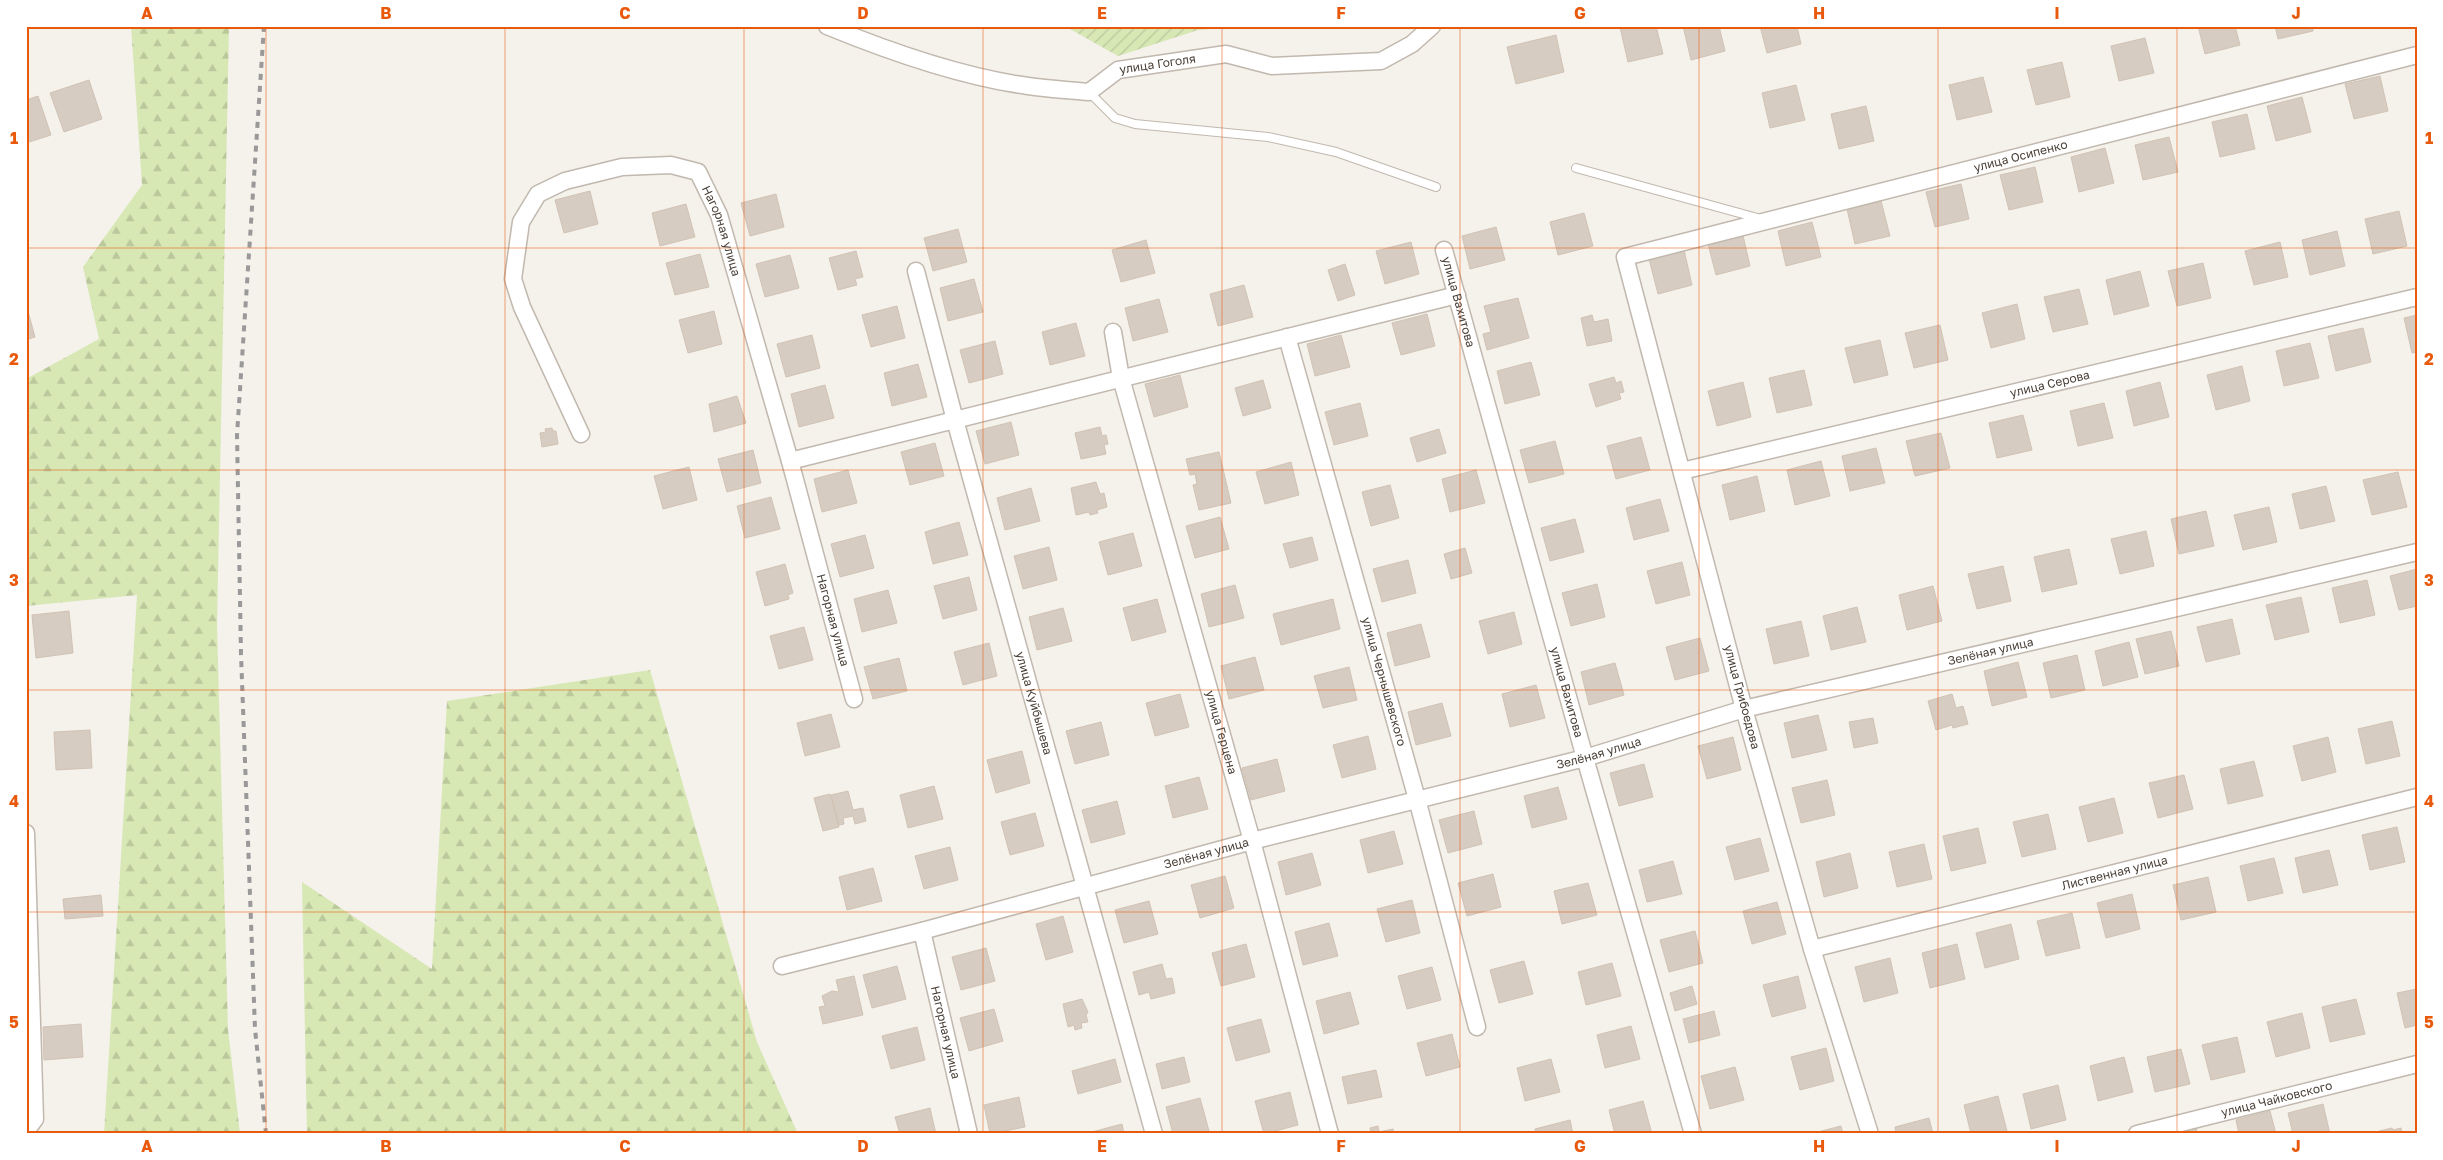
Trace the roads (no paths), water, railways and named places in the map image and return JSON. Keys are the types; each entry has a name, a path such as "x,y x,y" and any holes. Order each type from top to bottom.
{"street":[{"path":"827,26 873,45 973,74 1027,86 1089,92"},
{"name":"улица Гоголя","path":"1089,92 1118,70 1226,54 1272,66 1381,61 1412,44 1432,26"},
{"name":"улица Осипенко","path":"1625,257 2417,55"},
{"name":"Нагорная улица","path":"582,434 522,307 513,279 521,222 538,194 565,181 622,167 671,165 698,172 719,215 790,461 854,699"},
{"name":"улица Вахитова","path":"1444,250 1585,758 1693,1134"},
{"name":"улица Грибоедова","path":"1625,257 1744,709 1812,949 1870,1134"},
{"name":"улица Куйбышева","path":"916,271 955,420 1154,1134"},
{"path":"790,461 1457,295"},
{"name":"улица Серова","path":"1682,471 2417,296"},
{"name":"улица Герцена","path":"1113,332 1121,378 1252,841 1330,1134"},
{"name":"улица Чернышевского","path":"1286,337 1417,799 1477,1027"},
{"name":"Зелёная улица","path":"782,966 922,931 1252,841 1585,758 1744,709 2417,552"},
{"name":"Лиственная улица","path":"1812,949 2417,797"},
{"path":"26,833 31,1125"},
{"name":"Нагорная улица","path":"922,931 969,1134"},
{"name":"улица Чайковского","path":"2137,1134 2417,1064"}],"lane":[{"path":"1089,92 1115,118 1135,124 1268,137 1336,152 1436,187"},
{"path":"1576,168 1765,220"}],"railway":[{"path":"264,26 237,435 241,654 255,1029 266,1134"}]}
